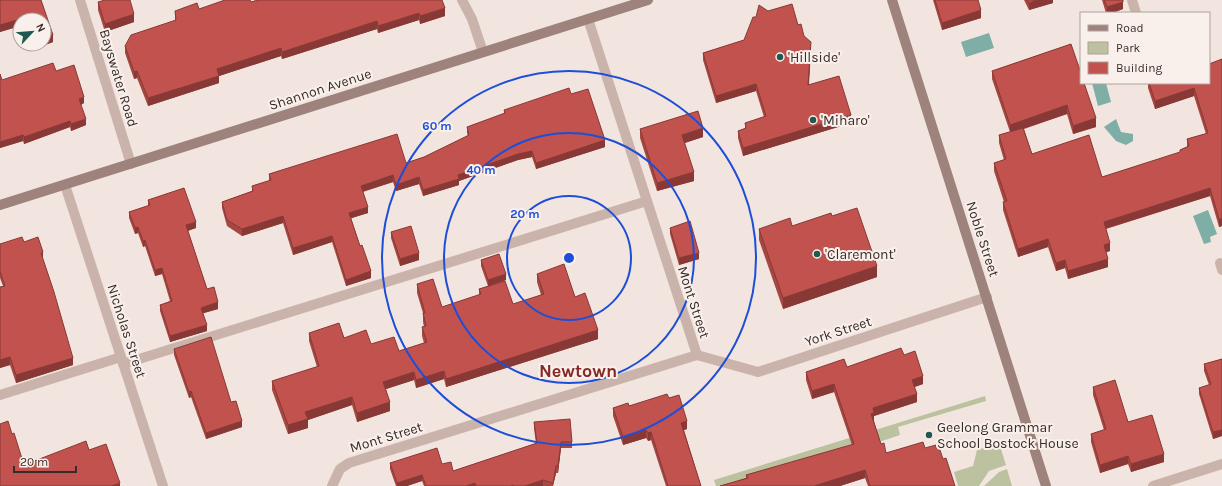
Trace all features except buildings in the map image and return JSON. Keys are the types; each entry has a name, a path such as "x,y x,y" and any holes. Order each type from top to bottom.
{"main road":[{"name":"Shannon Avenue","path":"0,205 648,0"},
{"name":"Noble Street","path":"892,0 1046,486"}],"street":[{"name":"Bayswater Road","path":"80,0 131,164"},
{"path":"462,0 472,19 483,52"},
{"path":"1132,0 1136,12"},
{"name":"Mont Street","path":"332,486 340,469 349,463 697,355 588,19"},
{"name":"Nicholas Street","path":"65,185 163,486"},
{"path":"0,395 122,360 646,201"},
{"name":"York Street","path":"697,355 758,372 987,297"},
{"path":"1153,486 1222,464"}],"green space":[{"path":"985,396 986,401 898,427 900,435 748,486 716,486 714,480"},
{"path":"999,443 1006,465 989,471 979,486 958,486 954,472 973,466 977,450"},
{"path":"1007,469 1012,486 984,486 999,472"}],"water":[{"path":"989,33 994,48 966,57 961,42"},
{"path":"1092,84 1106,84 1111,102 1098,106"},
{"path":"1116,119 1121,132 1133,134 1133,141 1126,145 1116,141 1104,127"},
{"path":"1208,210 1217,234 1210,237 1211,242 1204,244 1193,216"}],"place":[{"name":"'Hillside'","path":"780,57"},
{"name":"'Miharo'","path":"813,120"},
{"name":"'Claremont'","path":"817,254"},
{"name":"Geelong Grammar School Bostock House","path":"929,435"}],"district":[{"name":"Newtown","path":"578,371"}]}
